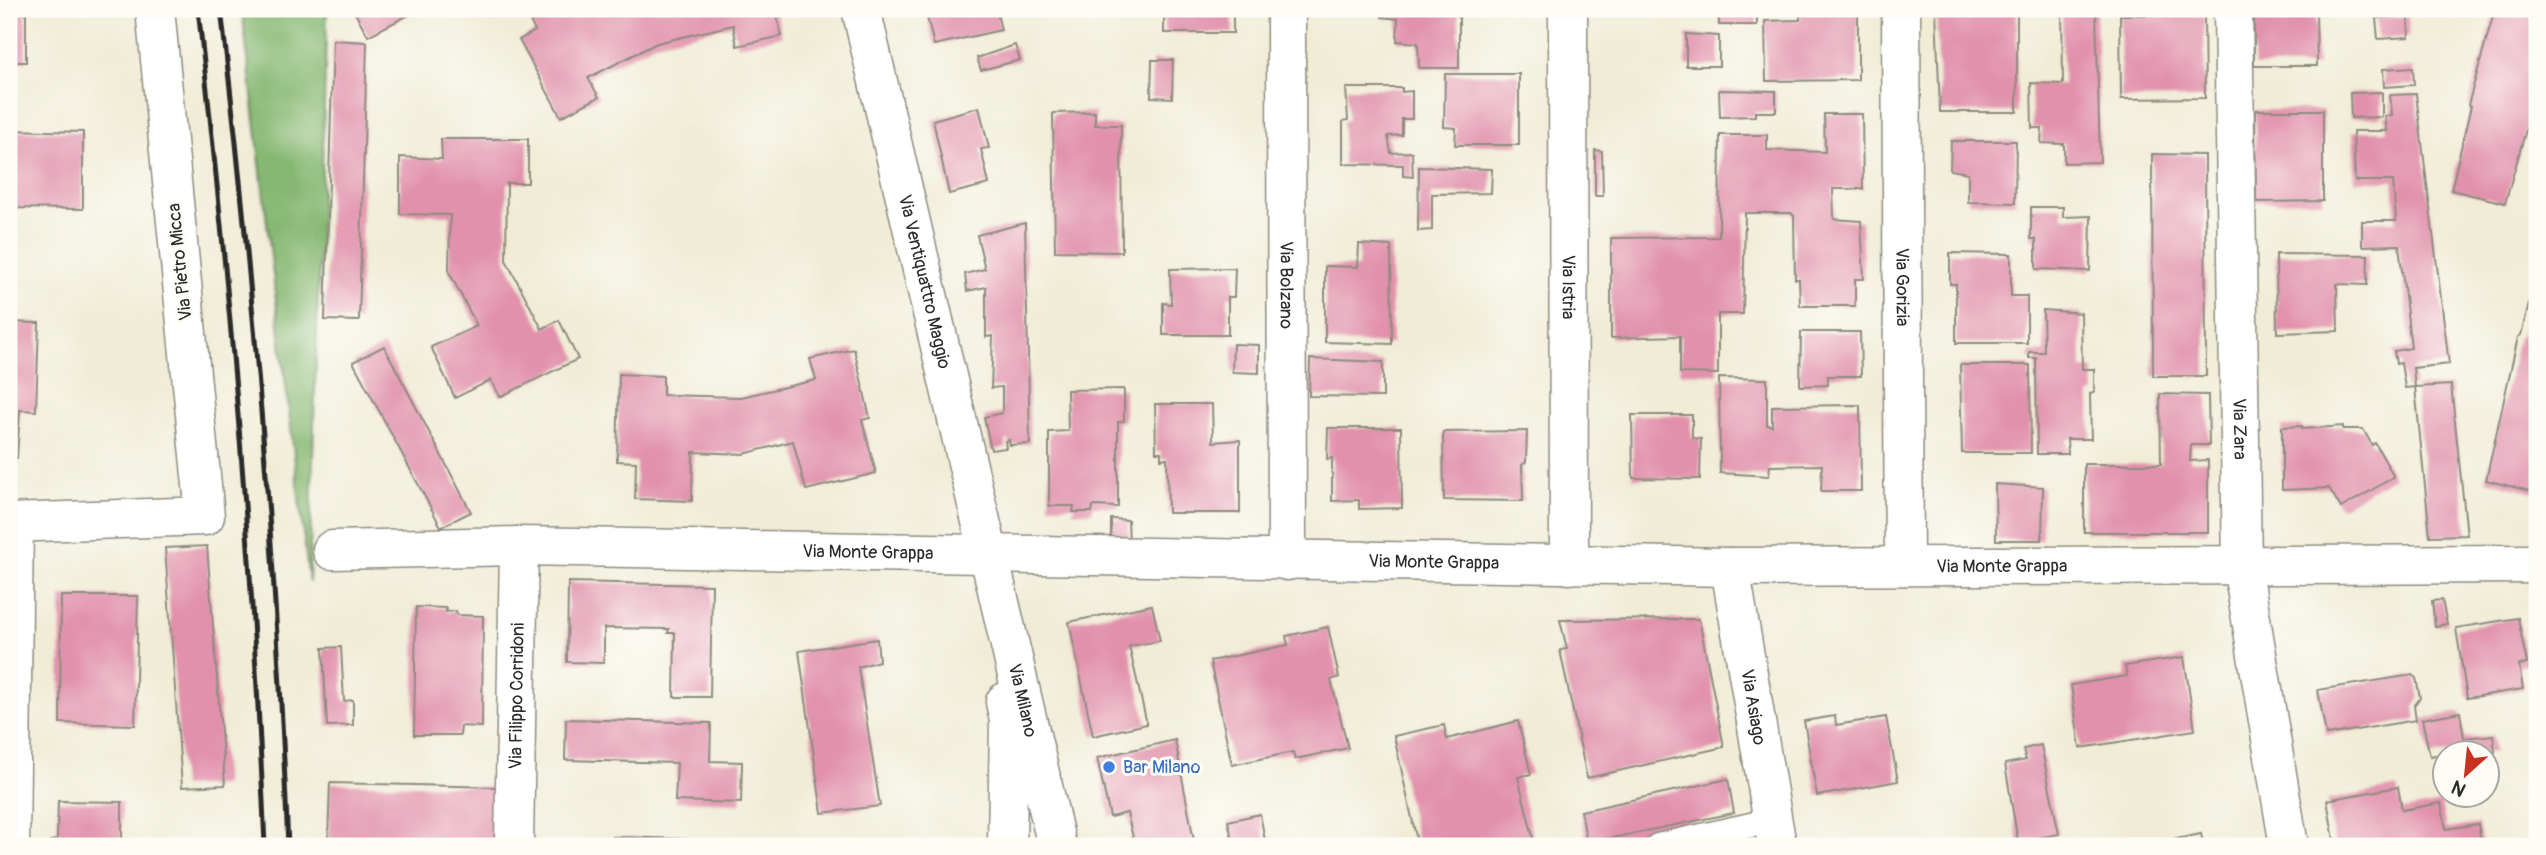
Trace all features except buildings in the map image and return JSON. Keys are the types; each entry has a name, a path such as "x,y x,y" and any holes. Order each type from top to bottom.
{"street":[{"name":"Via Pietro Micca","path":"11,523 205,516 155,9"},
{"name":"Via Ventiquattro Maggio","path":"860,9 987,556"},
{"name":"Via Bolzano","path":"1286,9 1287,561"},
{"name":"Via Istria","path":"1568,9 1569,565"},
{"name":"Via Gorizia","path":"1901,9 1904,566"},
{"name":"Via Zara","path":"2233,9 2242,565 2289,846"},
{"path":"10,846 11,523"},
{"name":"Via Monte Grappa","path":"332,550 519,546 1730,567 2537,564"},
{"name":"Via Filippo Corridoni","path":"514,846 519,546"},
{"path":"987,556 980,583 1009,720 1007,846"},
{"name":"Via Milano","path":"987,556 1012,645 1057,846"},
{"name":"Via Asiago","path":"1730,567 1775,833"}],"lane":[{"path":"1658,846 1775,833"}],"green space":[{"path":"242,9 327,9 309,583"}],"railway":[{"path":"198,9 239,427 265,846"},
{"path":"221,9 244,218 262,427 288,846"}],"place":[{"name":"Bar Milano","path":"1109,767"}]}
